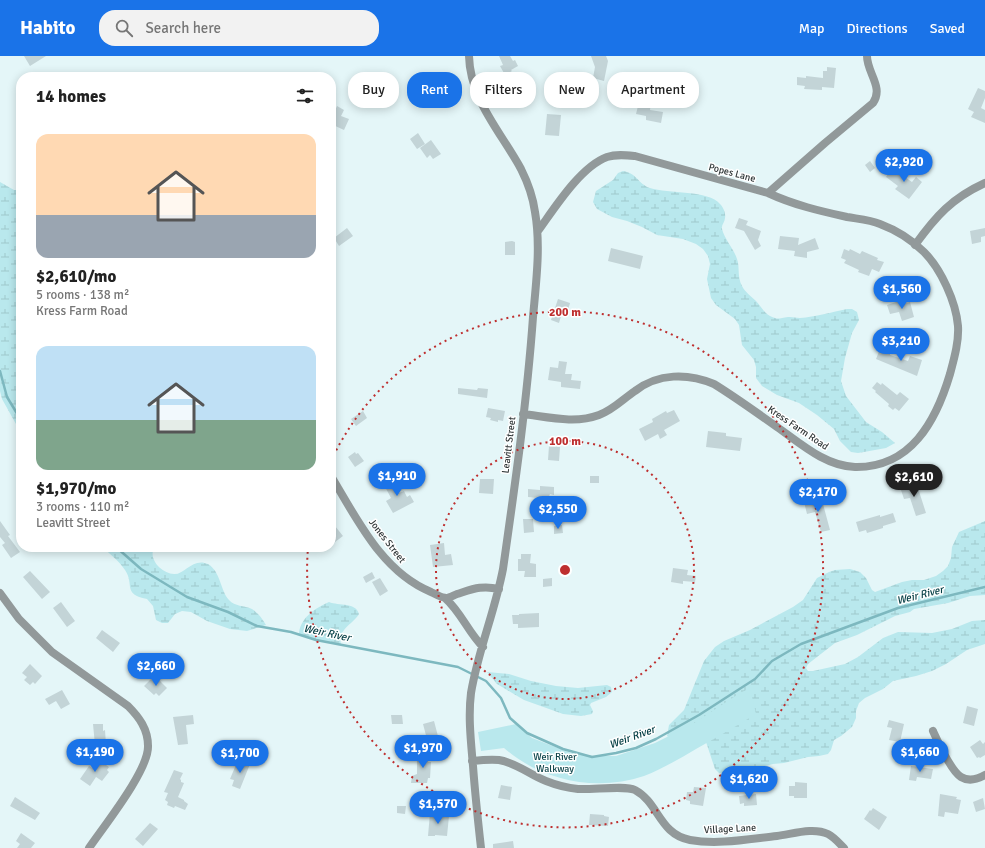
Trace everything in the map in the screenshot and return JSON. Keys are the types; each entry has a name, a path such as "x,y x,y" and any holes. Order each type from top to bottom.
{"street":[{"name":"Leavitt Street","path":"469,56 470,75 476,92 490,121 504,141 526,180 532,194 538,232 538,256 533,322 508,538 499,589 479,659 472,692 469,727 481,848"},
{"path":"768,193 825,142 873,103 876,96 876,88 868,66 867,56"},
{"name":"Popes Lane","path":"538,232 564,195 585,172 596,163 607,157 619,155 635,156 768,193"},
{"path":"915,245 932,222 949,205 962,195 985,183"},
{"name":"Kress Farm Road","path":"523,414 564,419 590,417 608,411 647,383 663,378 688,376 714,384 804,445 829,460 854,467 868,466 891,459 903,453 913,444 932,420 943,396 955,354 958,327 955,307 944,282 931,260 915,245 904,236 879,223 800,205 768,193"},
{"name":"Jones Street","path":"336,484 370,539 392,566 405,578 445,598 455,607 474,638 483,646"},
{"path":"445,598 479,587 488,586 499,589"},
{"path":"0,592 27,627 52,652 128,706 143,724 147,735 148,752 143,766 129,790 89,848"},
{"path":"933,731 945,755 961,777 969,780 978,779 985,775"},
{"name":"Village Lane","path":"472,761 493,760 506,762 515,765 545,781 579,789 633,789 648,800 665,826 671,832 690,840 734,840 810,831 828,834 844,848"}],"green space":[{"path":"623,171 635,176 643,184 650,188 707,196 720,204 725,214 722,229 737,259 740,283 770,316 778,319 790,317 800,318 818,316 847,309 852,309 857,312 859,320 852,333 845,358 841,381 846,396 866,422 882,432 895,443 886,448 858,453 851,452 840,441 834,429 817,415 799,403 777,395 762,386 756,378 756,367 754,360 742,345 739,325 735,319 716,305 711,298 707,279 710,264 708,256 703,249 696,244 683,239 657,235 627,221 612,217 597,209 593,202 596,191 613,180 618,173"},
{"path":"0,182 16,190 16,424 2,399 0,391"},
{"path":"985,521 985,595 970,596 948,603 914,609 910,612 895,616 857,635 835,643 808,664 806,668 808,671 813,671 845,664 858,657 883,638 898,632 932,633 952,629 972,621 985,620 985,644 967,650 946,664 932,671 893,681 883,689 865,698 859,703 856,711 856,718 852,727 834,740 828,754 773,764 740,772 719,773 715,769 705,739 672,739 667,736 669,725 684,710 704,661 715,647 724,641 750,630 793,607 803,600 817,578 835,570 850,569 860,572 875,592 902,582 924,580 936,576 948,566 951,558 952,547 959,532"},
{"path":"107,552 153,552 153,557 157,565 165,571 174,574 178,574 193,564 203,562 208,564 216,572 229,600 234,604 252,609 260,616 266,625 247,631 230,629 207,621 191,612 182,611 175,614 168,623 162,623 156,620 153,606 147,599 139,597 132,592 128,575"},
{"path":"329,602 351,606 357,610 359,614 343,631 340,639 341,644 318,641 299,635 305,619 318,607"},
{"path":"487,672 509,674 531,681 556,686 578,688 607,685 611,687 612,692 606,697 591,703 590,705 593,711 592,714 581,716 563,714 524,700 497,684"},
{"name":"Weir River Walkway","path":"750,688 756,714 664,767 644,776 626,781 589,783 570,780 552,776 535,769 504,748 481,751 478,732 516,724 532,738 571,753 594,756 616,756 655,743 691,725"}],"building":[{"path":"24,56 46,56 30,66"},
{"path":"499,56 510,56 513,61 515,60 518,66 510,72 503,72 500,66 503,65"},
{"path":"591,56 606,56 608,61 604,81 599,80 599,72 594,72 595,67"},
{"path":"827,67 836,68 834,88 822,87 822,90 804,89 805,86 797,85 797,77 806,78 806,76 823,78 823,71 827,71"},
{"path":"978,88 985,91 985,98 981,108 985,110 985,123 971,117 974,112 968,109"},
{"path":"337,106 344,110 341,116 349,119 344,130 336,126"},
{"path":"638,108 650,108 650,110 663,112 661,123 646,120 646,116 636,114"},
{"path":"547,114 561,115 559,136 545,135"},
{"path":"418,133 425,144 417,149 410,139"},
{"path":"431,140 441,154 433,159 430,155 427,158 420,148"},
{"path":"870,161 875,168 870,172 865,165"},
{"path":"892,168 912,182 916,177 922,182 909,199 895,189 898,186 886,177"},
{"path":"739,218 748,221 746,225 761,231 758,240 761,246 755,250 744,231 735,228"},
{"path":"347,228 353,236 339,246 336,241 336,236"},
{"path":"985,228 985,236 981,237 981,242 972,244 970,231"},
{"path":"780,236 799,238 798,245 815,238 819,249 807,252 807,258 794,256 795,251 778,249"},
{"path":"505,242 515,242 515,255 505,255"},
{"path":"611,248 643,256 640,269 608,261"},
{"path":"844,249 849,251 850,249 860,254 862,251 878,258 877,260 884,262 879,272 872,269 869,276 858,272 859,270 844,263 846,260 841,258"},
{"path":"558,299 570,303 566,317 561,316 559,323 551,320"},
{"path":"899,301 900,305 910,302 914,317 902,321 899,312 890,314 887,305"},
{"path":"880,349 890,353 890,355 908,361 910,356 922,360 917,376 876,359"},
{"path":"559,361 567,362 565,374 572,374 571,380 581,381 580,389 561,387 561,382 548,380 550,367 558,368"},
{"path":"877,382 881,385 882,383 897,395 900,392 909,399 899,411 895,408 893,410 888,406 889,404 875,392 876,391 872,388"},
{"path":"458,388 477,390 478,388 488,389 487,398 458,394"},
{"path":"488,408 505,411 503,421 498,420 498,422 490,420 491,418 486,417"},
{"path":"674,410 680,421 664,430 667,435 660,439 658,434 645,441 639,429 653,422 652,419 666,411 667,413"},
{"path":"363,411 367,418 356,426 351,419"},
{"path":"708,431 726,433 726,436 742,438 740,451 706,447"},
{"path":"549,446 560,447 559,461 548,460"},
{"path":"355,452 356,454 358,453 364,461 355,467 348,457"},
{"path":"590,476 599,476 599,483 590,483"},
{"path":"391,479 399,493 404,491 407,497 410,495 414,502 393,513 386,501 391,498 383,483"},
{"path":"480,479 494,479 493,494 479,493"},
{"path":"916,482 926,513 916,516 910,498 904,499 900,487"},
{"path":"540,486 554,487 554,495 550,494 548,499 528,497 528,489 540,490"},
{"path":"819,498 821,504 823,504 830,530 821,532 815,512 807,514 804,502"},
{"path":"562,509 572,509 572,517 562,517"},
{"path":"893,513 896,522 867,533 866,530 859,532 856,522"},
{"path":"523,519 533,519 534,532 524,533"},
{"path":"0,521 10,535 8,536 16,547 16,552 20,552 11,558 2,545 5,543 0,537"},
{"path":"562,525 563,533 554,534 554,526"},
{"path":"336,527 343,536 336,541"},
{"path":"444,543 445,555 451,554 453,565 433,567 430,545"},
{"path":"521,554 531,554 530,563 536,564 536,577 524,577 525,571 518,571 518,559 521,559"},
{"path":"673,568 688,570 687,575 696,576 695,582 683,581 683,584 671,582"},
{"path":"30,571 50,592 42,599 23,577"},
{"path":"372,572 375,578 366,583 363,577"},
{"path":"380,578 388,591 380,596 372,582"},
{"path":"552,578 552,586 543,587 543,579"},
{"path":"61,602 75,621 67,627 53,608"},
{"path":"539,613 539,627 518,628 518,624 513,624 512,615"},
{"path":"102,630 120,643 113,652 96,638"},
{"path":"30,664 42,676 35,684 33,682 30,685 24,680 27,677 22,673"},
{"path":"151,679 154,682 156,680 158,682 159,680 167,688 159,696 156,693 154,695 144,686"},
{"path":"62,690 70,704 61,709 56,701 49,705 45,699"},
{"path":"967,706 978,709 974,726 963,723"},
{"path":"193,715 194,724 186,725 188,744 178,745 173,717"},
{"path":"391,715 402,715 403,724 392,724"},
{"path":"889,720 904,724 900,742 889,740 892,728 887,727"},
{"path":"434,721 439,740 428,743 423,724"},
{"path":"93,724 103,724 106,745 95,745"},
{"path":"980,740 983,744 985,742 985,755 977,758 970,747"},
{"path":"228,741 237,744 234,753 224,750"},
{"path":"420,751 429,752 428,762 431,762 430,778 428,778 427,783 411,783 412,776 417,774 417,761 419,761"},
{"path":"238,760 250,764 240,789 232,786 234,780 230,779"},
{"path":"100,761 109,767 107,770 109,772 102,781 96,777 90,786 80,779 89,766 94,769"},
{"path":"911,766 933,769 931,779 917,777 916,781 909,780"},
{"path":"174,770 183,773 180,779 181,782 184,783 178,797 188,804 185,810 167,805 168,802 165,800 168,793 164,792"},
{"path":"795,782 807,783 807,798 794,798 794,796 789,796 789,786 795,786"},
{"path":"501,785 512,787 510,800 498,798"},
{"path":"694,787 706,788 703,806 690,804 690,801 686,800 687,792 693,792"},
{"path":"756,794 757,805 744,806 744,803 740,804 739,796"},
{"path":"940,794 957,797 956,799 961,800 958,814 945,812 944,817 938,816"},
{"path":"15,797 40,813 35,820 10,806"},
{"path":"983,798 985,809 976,812 973,802"},
{"path":"397,806 406,806 405,814 397,813"},
{"path":"873,808 887,817 879,830 864,819"},
{"path":"430,813 449,816 447,836 428,836"},
{"path":"590,814 609,817 608,826 589,825"},
{"path":"150,823 158,829 143,846 135,839"},
{"path":"21,833 35,843 31,848 17,848 20,844 16,841"},
{"path":"513,841 514,848 493,848 493,844"}],"waterway":[{"name":"Weir River","path":"0,371 7,397 16,412"},
{"name":"Weir River","path":"122,552 141,569 187,597 228,612 257,626 291,632 316,640 458,667 486,681 501,698 510,718 527,733 563,749 592,757 636,748 656,739 699,715 755,679 772,661 801,644 898,608 985,587"}]}
